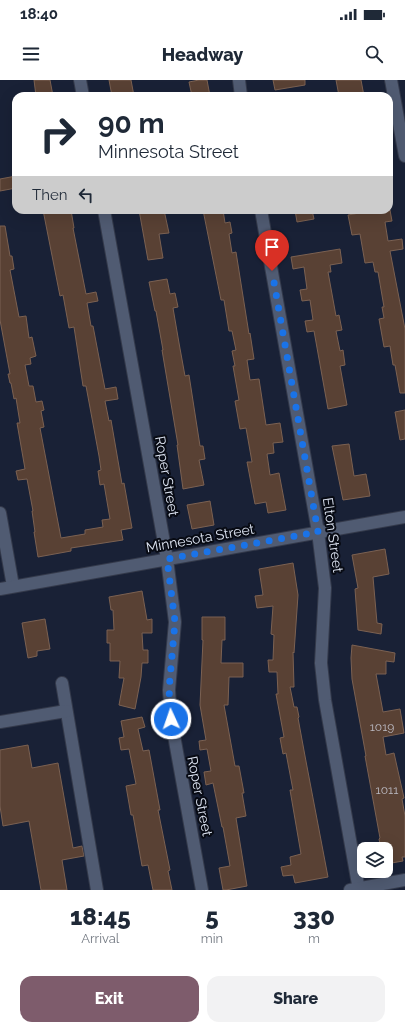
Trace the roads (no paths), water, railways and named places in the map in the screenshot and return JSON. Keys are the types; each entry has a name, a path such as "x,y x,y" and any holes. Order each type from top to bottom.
{"street":[{"path":"80,80 82,92"},
{"path":"239,80 240,92"},
{"path":"391,80 405,156"},
{"name":"Roper Street","path":"105,214 167,559 175,622 169,690 171,719 202,890"},
{"name":"Elton Street","path":"263,214 318,532 325,588 320,663 356,889"},
{"path":"0,512 13,586"},
{"name":"Minnesota Street","path":"0,589 405,517"},
{"path":"62,683 97,890"},
{"path":"0,722 66,711"},
{"path":"356,889 405,880"}]}
